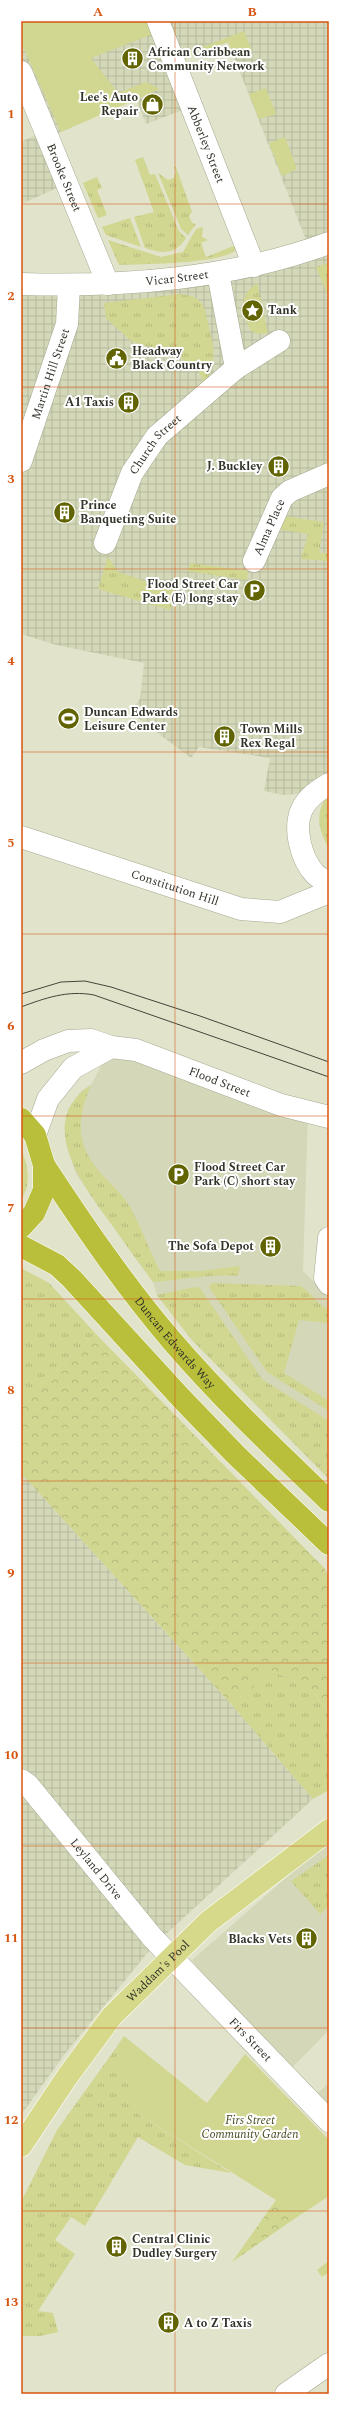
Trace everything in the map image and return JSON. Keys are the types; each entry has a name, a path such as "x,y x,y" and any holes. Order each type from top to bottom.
{"highway":[{"path":"21,1227 34,1214 44,1190 44,1165 28,1127"},
{"name":"Duncan Edwards Way","path":"44,1165 110,1263 172,1341 230,1405 329,1501"},
{"path":"21,1246 57,1265 72,1279 181,1398 235,1454 329,1544"}],"main road":[{"name":"Waddam's Pool","path":"21,2146 67,2077 112,2016 173,1958 208,1922 329,1830"}],"street":[{"name":"Abberley Street","path":"158,21 254,266"},
{"name":"Brooke Street","path":"21,72 108,284"},
{"name":"Vicar Street","path":"21,284 69,286 108,284 218,273 254,266 329,243"},
{"path":"218,273 236,368"},
{"name":"Martin Hill Street","path":"21,461 67,324 69,286"},
{"name":"Church Street","path":"105,543 132,473 156,436 236,368 279,341"},
{"name":"Alma Place","path":"254,561 282,498 290,491 329,474"},
{"path":"321,789 302,808 298,824 300,842 306,860 316,876 329,882"},
{"name":"Constitution Hill","path":"21,838 241,909 280,912 329,892"},
{"name":"Flood Street","path":"21,1062 44,1050 68,1041 91,1040 111,1047 136,1050 281,1105 329,1117"},
{"path":"28,1127 73,1068 111,1047"},
{"path":"329,1238 325,1278 329,1284"},
{"name":"Leyland Drive","path":"21,1780 28,1785 152,1937 173,1958"},
{"name":"Firs Street","path":"173,1958 329,2121"},
{"path":"286,2394 329,2364"}],"shaded area":[{"path":"21,21 329,21 329,784 315,793 283,795 264,791 270,758 199,747 191,758 130,712 140,699 144,663 56,645 21,634 21,284 69,286 310,250 228,42 175,63 183,110 146,124 136,99 49,137 68,183 21,204 21,142 46,130 21,72"},
{"path":"111,1047 308,1113 303,1271 329,1297 329,1479 191,1339 157,1295 153,1282 76,1174 66,1142 68,1109 81,1091 91,1085"},
{"path":"21,1473 231,1704 313,1799 153,1946 64,2055 21,2115"},
{"path":"328,1841 329,2030 285,2075 233,2020 192,1960"},
{"path":"329,2083 329,2121 309,2100"}],"green space":[{"path":"21,21 148,21 153,34 91,58 118,93 146,82 160,89 61,132 21,42"},
{"path":"244,31 252,51 234,58 228,42 183,60 185,54"},
{"path":"266,88 276,114 259,119 249,94"},
{"path":"285,137 297,169 282,176 269,143"},
{"path":"143,157 150,175 155,174 179,231 186,238 177,248 168,252 145,248 134,217 154,212 135,160"},
{"path":"174,167 176,167 192,212 189,216 192,223 196,224 188,235 181,229 158,173 168,180 174,178 176,172"},
{"path":"97,177 102,188 97,190 107,215 98,218 83,183"},
{"path":"130,218 141,247 106,235 102,227"},
{"path":"203,227 202,237 208,240 201,243 206,257 236,245 236,250 228,255 198,261 119,265 108,240 161,257 183,252 196,229"},
{"path":"329,263 329,298 316,267"},
{"path":"257,283 268,333 259,334 251,331 243,311 244,299 247,293"},
{"path":"180,294 196,298 205,310 212,339 213,358 209,376 204,385 199,371 181,358 131,341 106,318 104,303"},
{"path":"283,516 324,522 319,553 329,553 329,561 301,559 308,534 278,529"},
{"path":"108,557 118,572 178,592 170,610 98,589"},
{"path":"191,563 248,571 247,580 187,571"},
{"path":"329,794 329,848 322,834 319,821 321,808"},
{"path":"91,1085 81,1116 81,1136 84,1146 88,1156 95,1166 130,1207 160,1271 201,1271 240,1266 238,1276 206,1276 153,1282 88,1192 69,1154 65,1135 66,1117 74,1100"},
{"path":"21,1149 26,1161 28,1181 27,1187 21,1199"},
{"path":"21,1268 49,1283 96,1334 41,1383 21,1404"},
{"path":"212,1283 301,1286 320,1304 329,1310 329,1323 299,1320 284,1373 329,1401 329,1411 267,1372 209,1287"},
{"path":"195,1287 200,1288 262,1379 329,1421 329,1479 191,1339 157,1295"},
{"path":"96,1334 325,1569 329,1578 329,1712 310,1688 268,1669 253,1688 231,1704 21,1473 21,1404 41,1383"},
{"path":"268,1669 310,1688 329,1712 329,1790 313,1799 231,1704 253,1688"},
{"path":"329,1855 329,1906 320,1914 291,1881"},
{"name":"Firs Street Community Garden","path":"124,2036 207,2103 245,2054 329,2140 329,2196 300,2215 138,2114 116,2048"},
{"path":"116,2048 138,2114 231,2173 185,2165 138,2137 85,2226 71,2217 55,2240 75,2254 38,2311 53,2313 58,2332 40,2336 21,2336 21,2202 57,2130"},
{"path":"276,2200 300,2215 232,2262"},
{"path":"329,2261 329,2272 322,2277 317,2270"}],"tram line":[{"path":"21,994 61,982 85,981 111,987 200,1016 329,1062"},
{"path":"21,1007 66,994 94,995 329,1077"}],"place":[{"name":"African Caribbean Community Network","path":"133,59"},
{"name":"Lee's Auto Repair","path":"153,104"},
{"name":"Tank","path":"253,310"},
{"name":"Headway Black Country","path":"116,358"},
{"name":"A1 Taxis","path":"129,402"},
{"name":"J. Buckley","path":"278,466"},
{"name":"Prince Banqueting Suite","path":"65,512"},
{"name":"Flood Street Car Park (E) long stay","path":"254,591"},
{"name":"Duncan Edwards Leisure Center","path":"69,719"},
{"name":"Town Mills Rex Regal","path":"224,736"},
{"name":"Flood Street Car Park (C) short stay","path":"179,1174"},
{"name":"The Sofa Depot","path":"270,1246"},
{"name":"Blacks Vets","path":"307,1939"},
{"name":"Central Clinic Dudley Surgery","path":"117,2246"},
{"name":"A to Z Taxis","path":"168,2323"}]}
